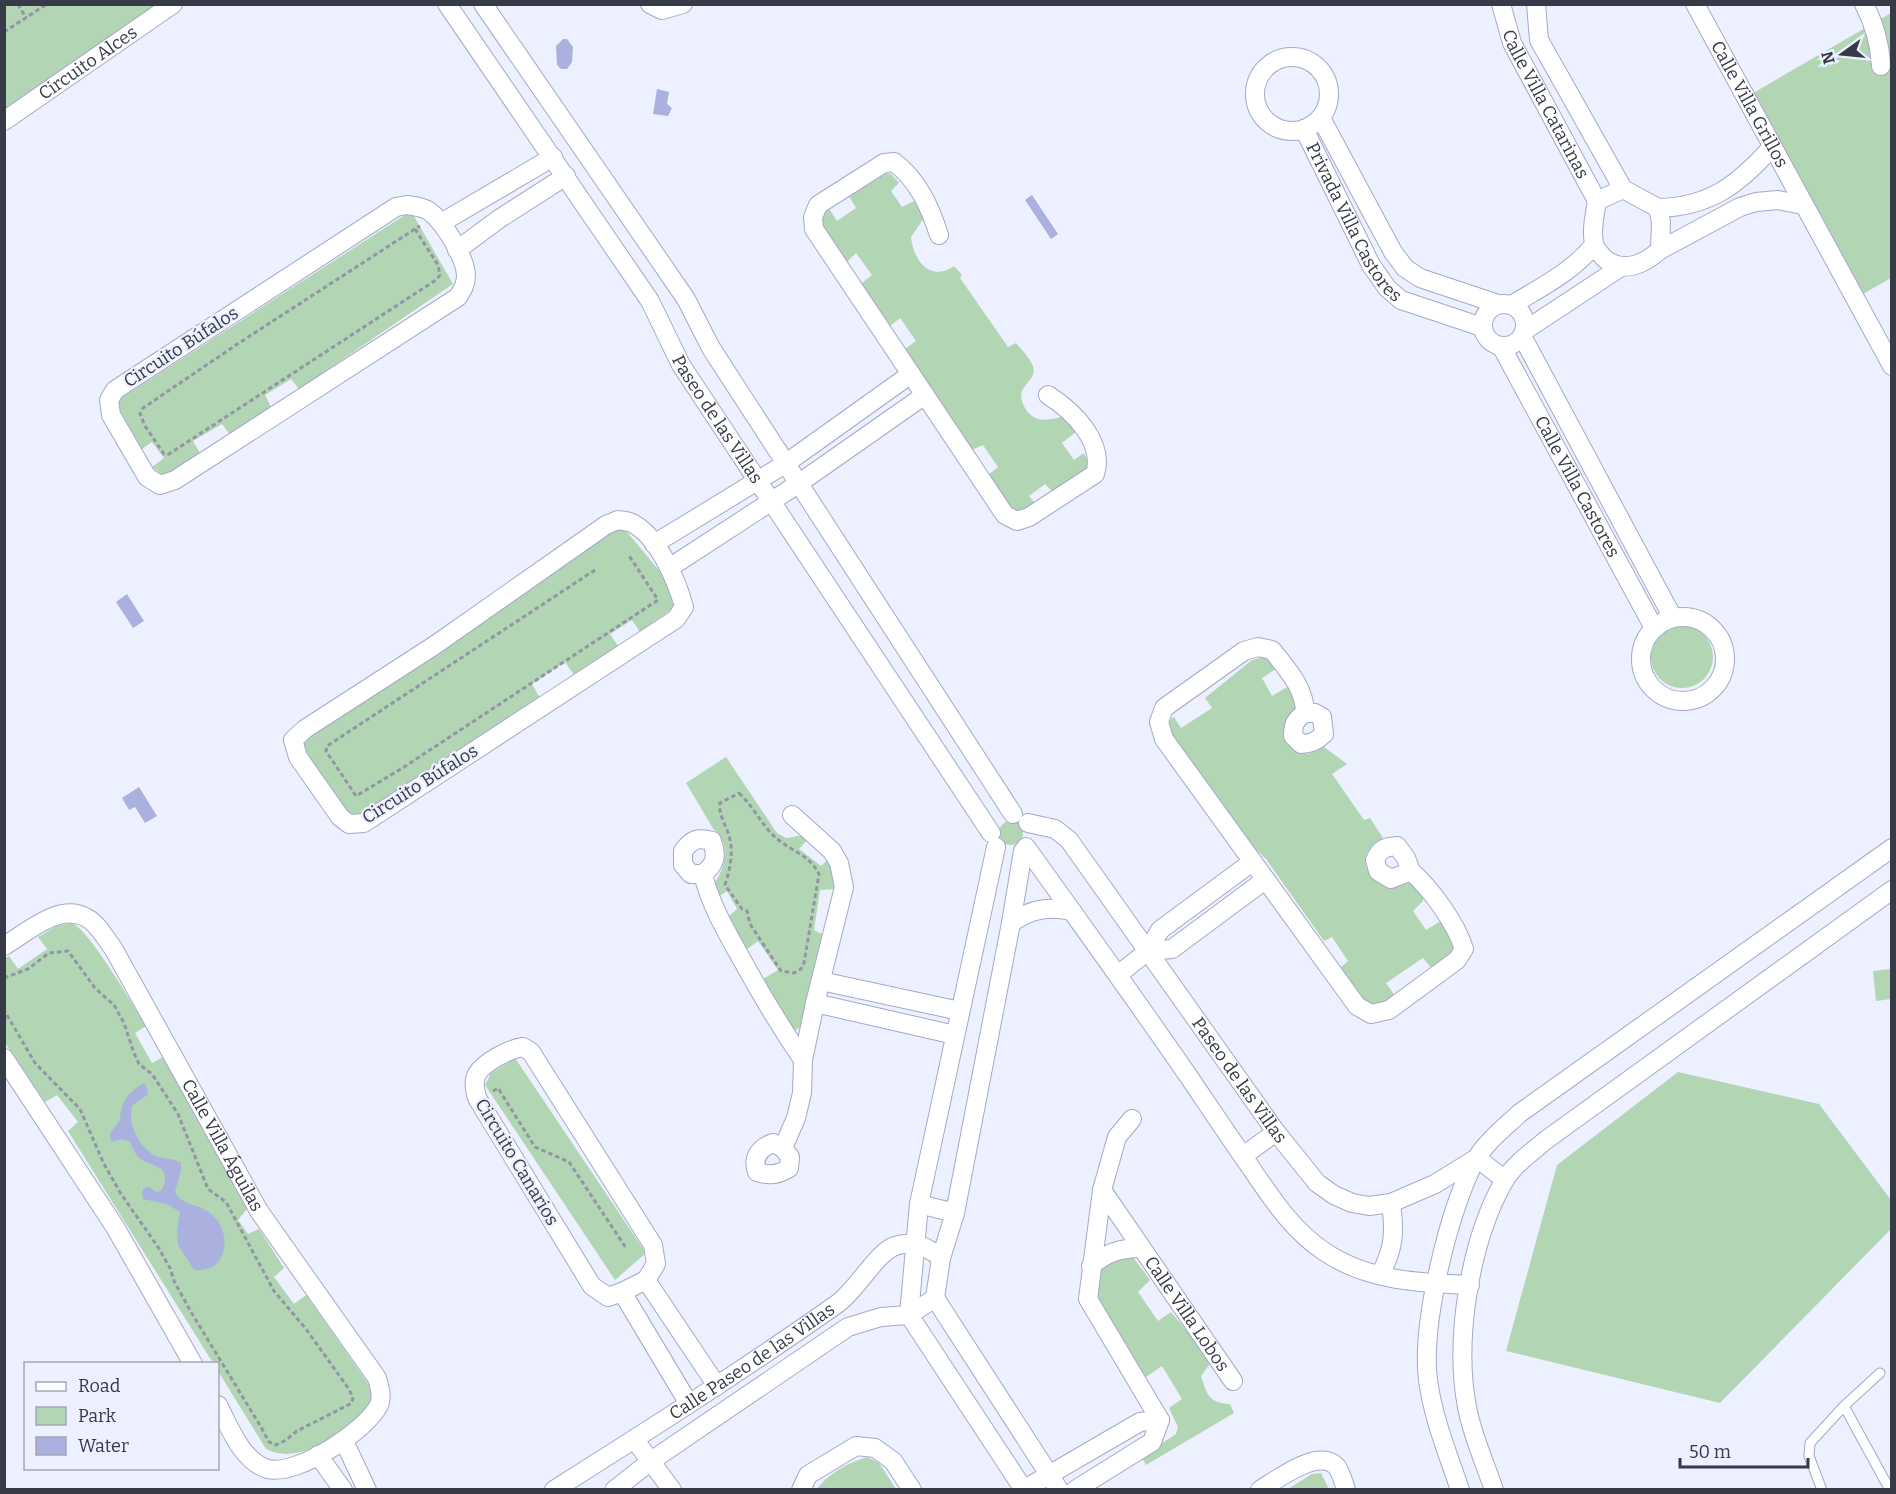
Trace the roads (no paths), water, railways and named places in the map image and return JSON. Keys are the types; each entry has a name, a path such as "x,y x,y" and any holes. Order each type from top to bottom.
{"street":[{"name":"Circuito Alces","path":"4,121 172,4"},
{"name":"Paseo de las Villas","path":"447,4 650,301 681,366 994,840"},
{"name":"Paseo de las Villas","path":"483,4 686,299 711,348 785,464 1020,819 1055,829 1069,840 1276,1132 1317,1184 1352,1203 1369,1206 1391,1203 1435,1184 1477,1158"},
{"path":"650,4 662,10 683,4"},
{"name":"Calle Villa Catarinas","path":"1501,4 1512,43 1597,201"},
{"name":"Calle Villa Catarinas","path":"1536,4 1539,40 1623,189"},
{"name":"Calle Villa Grillos","path":"1695,4 1892,366"},
{"path":"1864,4 1873,21 1880,45 1881,66"},
{"name":"Privada Villa Castores","path":"1294,56 1316,65 1324,74 1329,85 1330,97 1321,118 1304,129 1292,131 1270,124 1257,105 1255,93 1257,81 1263,70 1271,62 1294,56"},
{"name":"Privada Villa Castores","path":"1321,118 1393,252 1405,268 1420,278 1505,304"},
{"name":"Privada Villa Castores","path":"1304,129 1371,265 1387,288 1401,300 1482,327"},
{"path":"1772,147 1750,172 1727,189 1686,206 1658,208 1623,189 1597,201 1593,230 1594,245 1602,256 1621,267 1631,267 1647,261 1660,250 1740,207 1756,202 1778,200 1803,205"},
{"path":"438,220 485,197 553,158"},
{"path":"939,235 925,200 915,183 894,162 884,163 818,205 813,217 814,229 1005,515 1017,521 1029,517 1095,474 1098,462 1089,438 1075,416 1048,394"},
{"path":"458,250 499,219 566,176"},
{"path":"485,197 499,219"},
{"name":"Circuito Búfalos","path":"416,206 429,211 438,220 458,250 464,265 465,287 458,297 175,480 160,485 147,477 111,415 109,400 115,390 396,207 416,206"},
{"path":"1658,208 1661,222 1660,250"},
{"path":"1594,245 1569,270 1487,312 1483,318 1482,327 1486,337 1501,346 1512,344 1523,333 1621,267"},
{"path":"1505,304 1521,313 1524,319 1523,333"},
{"name":"Calle Villa Castores","path":"1523,333 1673,618"},
{"name":"Calle Villa Castores","path":"1501,346 1654,628"},
{"path":"654,544 758,483 911,374"},
{"path":"669,568 798,484 925,395"},
{"path":"697,518 712,539"},
{"name":"Circuito Búfalos","path":"618,520 631,523 654,544 676,581 684,607 676,619 364,823 349,824 340,817 298,757 293,740 305,729 435,645 606,525 618,520"},
{"path":"1686,616 1711,627 1719,637 1724,650 1725,663 1714,688 1703,696 1690,700 1677,700 1659,692 1646,678 1642,665 1642,651 1646,638 1654,628 1673,618 1686,616"},
{"path":"1305,713 1305,702 1293,677 1272,650 1258,647 1244,651 1164,708 1159,722 1164,739 1265,880 1357,1006 1371,1014 1389,1010 1457,960 1464,949 1460,935 1423,882 1411,871"},
{"path":"783,1148 796,1118 802,1093 803,1059 844,887 838,863 832,851 792,815"},
{"path":"1054,1482 935,1298 941,1258 955,1213 1024,849 1031,836 1020,819 1005,815 993,825 994,840 919,1204 909,1315 1023,1489 1054,1482 1110,1440 1140,1422 1160,1420"},
{"path":"994,840 1000,851 1012,854 1024,849"},
{"path":"1460,1490 1433,1411 1427,1359 1437,1283 1451,1220 1477,1158 1495,1135 1520,1113 1892,848"},
{"path":"1024,849 1119,974 1281,1211 1300,1233 1326,1253 1355,1268 1401,1281 1470,1285"},
{"path":"1119,974 1148,951 1160,930 1252,862"},
{"path":"703,874 707,890 725,930 772,1014 803,1059"},
{"path":"1148,951 1172,949 1265,880"},
{"path":"1494,1490 1467,1410 1461,1355 1463,1321 1470,1285 1487,1220 1505,1180 1522,1160 1546,1140 1892,890"},
{"path":"1200,901 1213,918"},
{"path":"1011,923 1040,908 1072,911"},
{"name":"Calle Villa Águilas","path":"4,946 56,914 70,913 86,917 95,925 113,948 259,1211 376,1378 381,1393 380,1404 363,1425 344,1441 288,1468 268,1469 246,1455 219,1407"},
{"path":"821,981 960,1011"},
{"path":"874,1017 879,994"},
{"path":"815,1003 954,1035"},
{"name":"Circuito Canarios","path":"622,1292 608,1297 592,1286 479,1101 474,1085 477,1074 512,1049 523,1047 531,1052 653,1245 656,1264 646,1280"},
{"path":"4,1058 115,1227 192,1362"},
{"path":"1132,1119 1117,1137 1102,1190 1090,1266 1088,1299 1160,1420"},
{"path":"1243,1156 1276,1132"},
{"path":"1477,1158 1505,1180"},
{"name":"Calle Villa Lobos","path":"1102,1190 1233,1381"},
{"path":"1380,1275 1389,1258 1394,1240 1391,1203"},
{"path":"919,1204 955,1213"},
{"name":"Calle Paseo de las Villas","path":"554,1490 717,1386 839,1302 858,1284 884,1252 903,1244 915,1244"},
{"path":"915,1244 932,1250 941,1258"},
{"name":"Calle Villa Lobos","path":"1090,1266 1113,1251 1140,1248"},
{"path":"689,1404 622,1292 646,1280 717,1386"},
{"name":"Calle Paseo de las Villas","path":"614,1490 651,1461 848,1327 881,1317 909,1315 935,1298"},
{"path":"651,1342 676,1326"},
{"path":"1075,1490 1152,1442 1160,1420"},
{"path":"634,1439 672,1490"},
{"path":"1110,1440 1122,1462"},
{"path":"344,1441 367,1490"},
{"path":"801,1490 808,1475 856,1446 875,1448 893,1461 912,1490"},
{"path":"318,1455 343,1490"},
{"path":"1260,1490 1309,1462 1323,1460 1336,1467 1346,1490"}],"lane":[{"path":"1822,1490 1809,1456 1810,1443 1880,1373"},
{"path":"1845,1406 1890,1490"}],"water":[{"path":"563,39 567,39 573,47 572,62 567,69 561,69 557,65 556,46"},
{"path":"657,89 669,92 667,104 672,108 668,116 653,114"},
{"path":"1032,195 1058,234 1051,239 1025,200"},
{"path":"127,594 144,621 133,628 116,602"},
{"path":"139,787 157,816 145,823 135,807 129,810 122,798"},
{"path":"144,1083 148,1090 147,1095 132,1106 131,1121 136,1136 152,1154 181,1163 175,1192 178,1197 213,1215 224,1233 224,1247 219,1261 208,1269 194,1270 178,1245 177,1230 180,1212 167,1204 143,1199 144,1188 149,1187 157,1192 161,1191 165,1176 160,1168 139,1158 129,1141 122,1139 111,1142 110,1133 120,1120 126,1098"}]}
